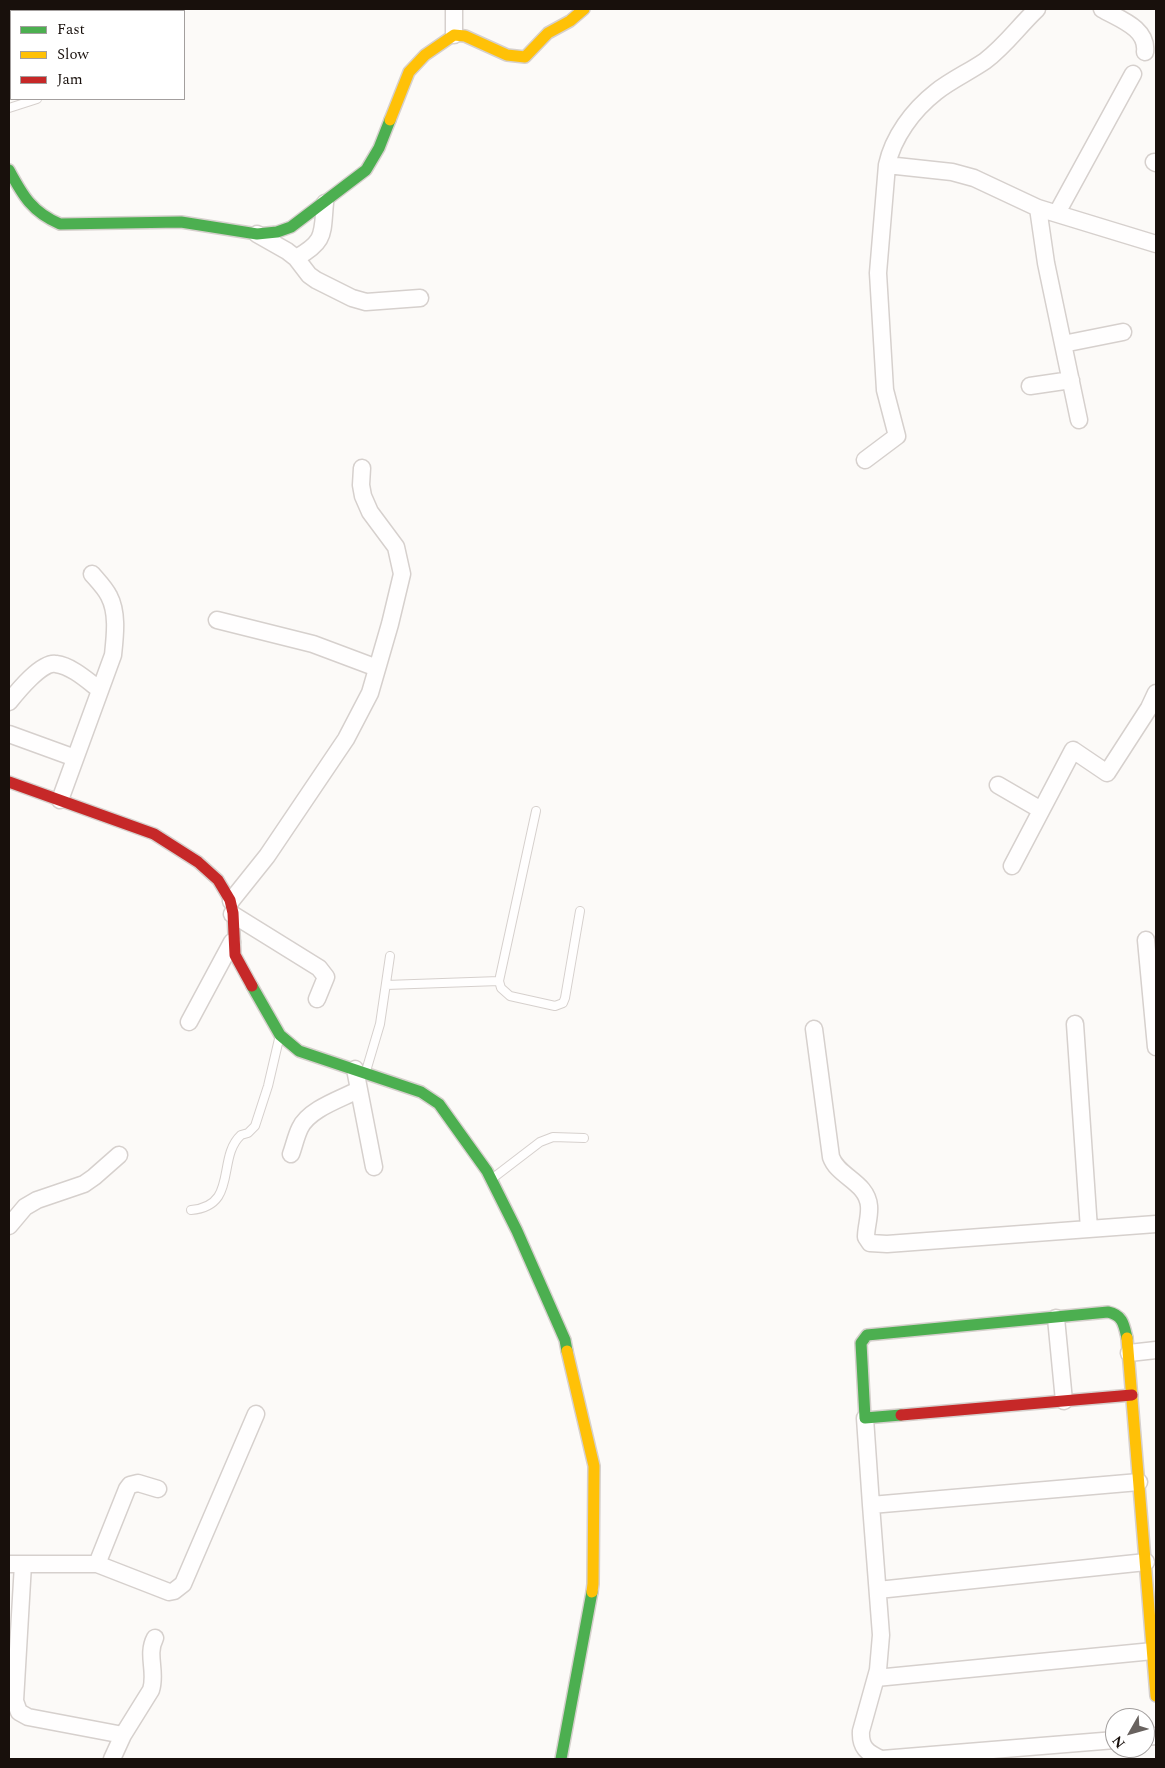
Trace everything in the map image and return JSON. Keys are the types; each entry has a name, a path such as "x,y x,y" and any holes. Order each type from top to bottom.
{"street":[{"path":"454,9 454,35"},
{"path":"9,170 27,202 48,220 60,224 181,222 257,234 277,232 291,227 366,170 379,148 409,72 425,56 454,35 465,36 507,55 525,58 548,33 570,21 584,9"},
{"path":"865,460 897,436 886,390 878,274 887,165 890,154 901,131 926,101 937,91 985,61 1005,44 1037,9"},
{"path":"1102,9 1139,31 1144,38 1146,46 1144,52"},
{"path":"1057,213 1133,74"},
{"path":"887,165 952,172 974,178 1038,208 1156,244"},
{"path":"296,258 319,242 325,203"},
{"path":"1038,208 1046,263 1079,420"},
{"path":"257,234 296,258 309,275 316,280 352,298 366,302 420,298"},
{"path":"1063,344 1123,332"},
{"path":"1030,386 1071,380"},
{"path":"362,468 361,485 363,496 370,512 396,546 402,574 390,624 370,693 346,739 232,907 232,942 235,954 243,970 280,1034 300,1051 421,1092 439,1104 487,1171 518,1231 565,1340 594,1466 593,1584 561,1759"},
{"path":"60,800 100,690 111,666 113,655 113,607 109,595 92,574"},
{"path":"217,620 313,644 377,668"},
{"path":"9,702 41,669 50,664 56,664 71,670 100,690"},
{"path":"1012,866 1073,750 1107,773 1150,708 1156,693"},
{"path":"9,734 75,758"},
{"path":"9,782 154,834 177,846 217,880 232,907 320,968 326,977 317,999"},
{"path":"998,785 1042,810"},
{"path":"1146,940 1156,1047"},
{"path":"189,1022 232,942"},
{"path":"1075,1024 1089,1229"},
{"path":"814,1029 831,1157 839,1171 859,1186 867,1199 869,1210 866,1237 870,1244 1156,1224"},
{"path":"360,1071 358,1090 374,1167"},
{"path":"291,1154 300,1126 308,1118 316,1111 358,1090"},
{"path":"9,1226 26,1207 37,1200 84,1184 119,1155"},
{"path":"1105,1741 882,1759 870,1754 864,1748 860,1739 861,1731 876,1678 881,1635 860,1347 867,1335 1108,1312 1117,1315 1124,1322 1129,1353 1156,1696"},
{"path":"1056,1318 1064,1401"},
{"path":"1129,1353 1156,1350"},
{"path":"865,1418 1132,1395"},
{"path":"122,1735 28,1716 18,1712 15,1701 16,1564 98,1564 169,1592 178,1589 183,1584 256,1414"},
{"path":"871,1505 1139,1482"},
{"path":"98,1564 126,1489 130,1485 138,1483 158,1489"},
{"path":"878,1590 1146,1562"},
{"path":"112,1759 122,1735 151,1690 153,1683 151,1649 155,1638"},
{"path":"876,1678 1152,1651"}],"lane":[{"path":"9,108 34,100"},
{"path":"536,811 499,981 501,988 510,996 555,1006 563,1003 580,911"},
{"path":"360,1071 380,1024 390,956"},
{"path":"386,985 499,981"},
{"path":"191,1210 204,1208 212,1204 219,1196 233,1147 241,1135 248,1133 255,1126 268,1086 280,1034"},
{"path":"491,1180 540,1142 553,1137 584,1138"}],"traffic: fast":[{"path":"9,170 29,202 42,214 60,224 181,222 257,234 277,232 291,227 366,170 379,148 390,120"},
{"path":"252,986 280,1035 299,1051 421,1092 439,1104 487,1171 517,1231 565,1340 567,1351"},
{"path":"901,1415 865,1418 861,1343 867,1335 1108,1312 1120,1318 1127,1338"},
{"path":"561,1759 592,1592"}],"traffic: slow":[{"path":"390,120 409,72 425,55 454,35 465,36 507,55 525,57 548,33 570,21 584,9"},
{"path":"1127,1338 1156,1696"},
{"path":"567,1351 594,1466 592,1592"}],"traffic: jam":[{"path":"9,782 154,834 198,862 218,880 230,900 233,913 235,955 252,986"},
{"path":"901,1415 1132,1395"}]}
